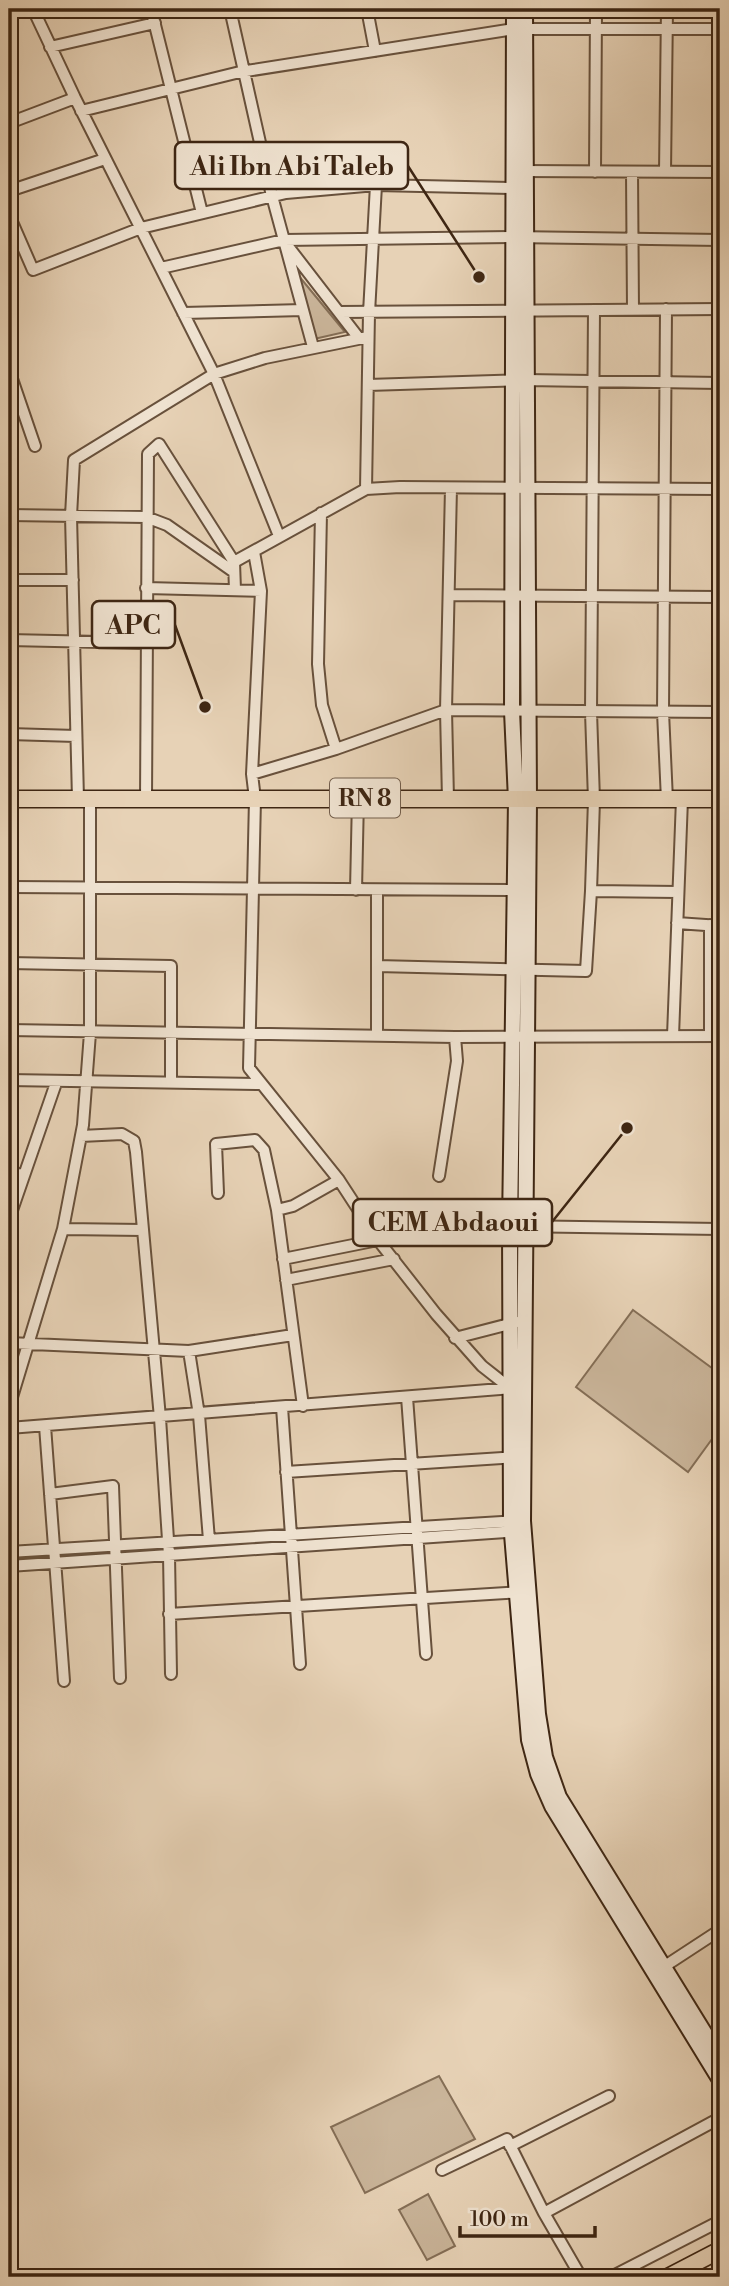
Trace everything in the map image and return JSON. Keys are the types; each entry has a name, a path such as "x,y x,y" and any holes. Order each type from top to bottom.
{"main road":[{"path":"514,9 520,30"},
{"path":"525,9 520,30 519,171 519,711 522,800 520,969 512,1035 517,1227 517,1526 529,1740 538,1774 552,1807 720,2080"},
{"path":"519,171 513,188 519,237"},
{"name":"RN 8","path":"9,799 720,799"},
{"path":"517,1227 527,1035 520,969"},
{"path":"522,1591 545,1756 559,1797 720,2058"},
{"path":"668,2277 720,2250"}],"street":[{"path":"33,9 81,111 214,374 279,536"},
{"path":"151,9 202,214"},
{"path":"262,9 231,11 272,196 313,347"},
{"path":"367,9 375,51"},
{"path":"596,9 596,172"},
{"path":"665,172 667,9"},
{"path":"50,47 155,23"},
{"path":"81,111 244,72 520,30 720,29"},
{"path":"9,123 75,98"},
{"path":"9,191 105,159"},
{"path":"519,171 720,172"},
{"path":"632,172 633,310"},
{"path":"366,489 368,385 363,337 369,313 376,185"},
{"path":"9,215 33,270 141,228 272,196 376,185 513,188"},
{"path":"161,268 284,240 519,237 720,240"},
{"path":"284,240 339,312 363,337"},
{"path":"666,309 663,712 674,799 678,892 673,1036"},
{"path":"339,312 720,309"},
{"path":"183,313 303,310"},
{"path":"377,966 586,971 594,800 591,712 594,310"},
{"path":"9,1407 63,1229 80,1136 90,1033 90,890 84,799 76,736 71,516 74,460 214,374 313,347 363,337"},
{"path":"9,370 35,446"},
{"path":"368,385 519,381 720,383"},
{"path":"146,800 148,454 159,444 234,567 235,590"},
{"path":"234,567 279,536 366,489 594,486 720,489"},
{"path":"448,799 446,710 451,488"},
{"path":"321,513 318,664 322,705 336,749"},
{"path":"9,515 146,517 166,525 234,567"},
{"path":"254,552 261,591 252,774 255,799 249,1068 258,1084 339,1180 378,1240 455,1338 517,1389"},
{"path":"9,580 73,580"},
{"path":"146,588 261,591"},
{"path":"450,595 720,597"},
{"path":"9,640 146,643"},
{"path":"252,774 336,749 446,710 720,712"},
{"path":"9,734 76,736"},
{"path":"356,890 358,798"},
{"path":"9,887 90,890 254,887 521,890"},
{"path":"377,890 377,1034"},
{"path":"591,891 678,892"},
{"path":"9,1030 455,1037 715,1036 715,925 677,923"},
{"path":"9,962 171,966 171,1082"},
{"path":"439,1176 457,1061 455,1037"},
{"path":"9,1080 56,1083 258,1084"},
{"path":"9,1219 56,1083"},
{"path":"80,1136 122,1134 134,1141 160,1418 169,1555 171,1674"},
{"path":"218,1193 216,1144 255,1140 264,1150 277,1210 303,1406"},
{"path":"9,1173 24,1175"},
{"path":"277,1210 293,1206 339,1180"},
{"path":"517,1227 720,1229"},
{"path":"63,1229 143,1230"},
{"path":"283,1259 378,1240"},
{"path":"286,1280 394,1259"},
{"path":"455,1338 517,1322"},
{"path":"9,1343 189,1350 293,1335"},
{"path":"189,1350 199,1415 209,1540"},
{"path":"9,1428 517,1389"},
{"path":"407,1397 426,1654"},
{"path":"282,1408 300,1664"},
{"path":"45,1426 64,1681"},
{"path":"286,1472 517,1457"},
{"path":"50,1494 113,1486 120,1678"},
{"path":"9,1552 54,1549 169,1555 291,1541 517,1526"},
{"path":"9,1566 55,1563 168,1542 291,1541"},
{"path":"169,1614 522,1591"},
{"path":"665,1966 720,1930"},
{"path":"510,2146 609,2096"},
{"path":"544,2213 720,2118"},
{"path":"442,2170 507,2140 544,2213 581,2277"},
{"path":"611,2277 720,2221"}],"shaded area":[{"path":"298,275 345,332 314,339"},
{"path":"633,1310 720,1374 720,1428 688,1472 576,1387"},
{"path":"439,2076 475,2139 365,2193 331,2127"},
{"path":"428,2194 455,2246 427,2260 399,2210"}],"place":[{"name":"Ali Ibn Abi Taleb","path":"479,277"},
{"name":"APC","path":"205,707"},
{"name":"CEM Abdaoui","path":"627,1128"}]}
